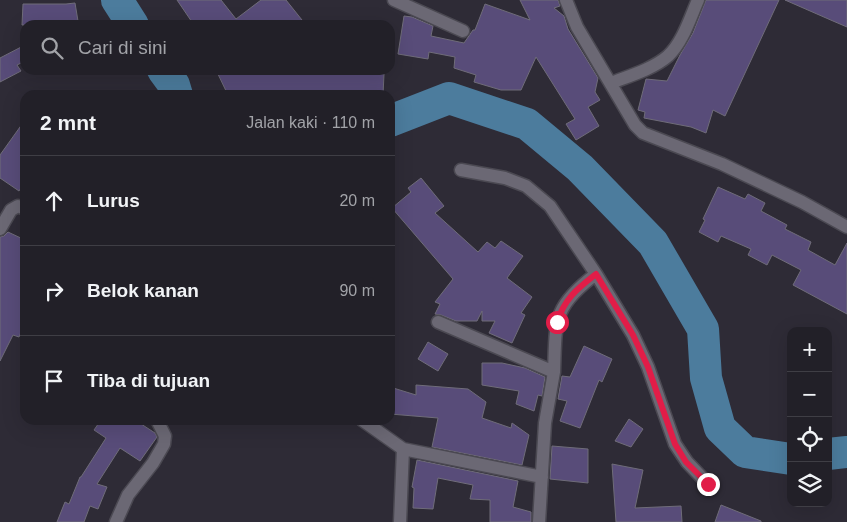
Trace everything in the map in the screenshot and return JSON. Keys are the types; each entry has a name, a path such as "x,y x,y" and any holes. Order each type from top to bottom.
{"street":[{"path":"394,0 463,30"},
{"path":"566,0 578,27 642,134 722,164 802,202 847,227"},
{"path":"611,84 659,62 669,55 679,42 698,0"},
{"path":"461,170 505,178 526,186 550,206 596,274 633,335 648,367 675,444 686,462 708,484"},
{"path":"0,229 14,207 20,207"},
{"path":"539,522 545,423 554,372 557,322 562,308 570,295 596,274"},
{"path":"438,322 554,372"},
{"path":"116,522 128,495 153,463 164,444 165,436 160,425"},
{"path":"369,425 403,448 542,477"},
{"path":"400,522 403,448"}],"building":[{"path":"177,0 221,0 236,19 261,0 286,0 302,20 191,20"},
{"path":"520,0 558,0 560,6 554,8 564,16 568,29 598,78 595,92 600,100 588,107 599,126 576,140 566,124 575,119 536,57 521,90 501,90 474,82 476,75 454,68 455,57 429,52 428,59 398,54 404,16 412,17 433,26 431,36 464,43 473,30 475,30 485,4 530,20"},
{"path":"706,0 779,0 725,116 713,110 706,133 691,127 644,118 645,112 638,110 646,79 667,81 693,33"},
{"path":"785,0 847,0 847,27 833,21"},
{"path":"75,3 78,20 22,20 23,4"},
{"path":"20,48 20,64 17,65 20,72 0,82 0,58"},
{"path":"218,75 384,75 383,90 226,90"},
{"path":"20,127 19,191 0,178 0,155"},
{"path":"421,178 444,206 435,213 478,252 487,242 495,248 501,241 523,256 507,278 532,297 521,313 525,315 512,343 489,333 495,321 482,321 482,311 477,321 456,321 435,314 440,304 435,302 453,279 395,211 395,205 411,192 408,188"},
{"path":"718,187 745,199 748,194 765,203 761,211 787,225 785,229 811,242 808,250 835,265 847,243 847,314 793,285 801,270 772,255 767,265 748,255 751,249 721,236 718,242 699,232"},
{"path":"8,232 20,238 20,334 19,337 13,335 0,361 0,237"},
{"path":"428,342 448,354 438,371 418,359"},
{"path":"584,346 612,359 602,382 599,380 580,428 560,421 567,401 558,399 562,376 570,377"},
{"path":"482,363 502,363 525,368 545,377 542,396 538,395 534,411 516,404 519,391 482,385"},
{"path":"416,385 468,389 486,402 482,418 511,428 512,423 529,435 522,465 432,447 438,418 395,414 395,389 416,395"},
{"path":"629,419 643,429 631,447 615,441"},
{"path":"98,425 143,425 155,433 157,437 140,461 120,448 97,484 107,487 98,509 90,506 84,522 57,522 65,502 69,504 80,477 106,438 94,430"},
{"path":"552,446 588,449 588,483 550,479"},
{"path":"417,460 518,481 513,507 531,512 531,522 490,522 490,500 470,499 473,485 438,478 433,509 413,508 414,488 412,487"},
{"path":"612,464 643,470 635,508 681,506 682,522 616,522"},
{"path":"721,505 761,521 761,522 715,522"}],"waterway":[{"path":"117,0 130,20"},
{"path":"167,75 176,90"},
{"path":"395,119 449,98 527,124 580,168 653,243 703,329 706,378 720,428 745,452 787,458"},
{"path":"832,454 847,452"}],"route":[{"path":"557,322 562,308 570,295 596,274 633,335 648,367 675,444 686,462 708,484"}]}
